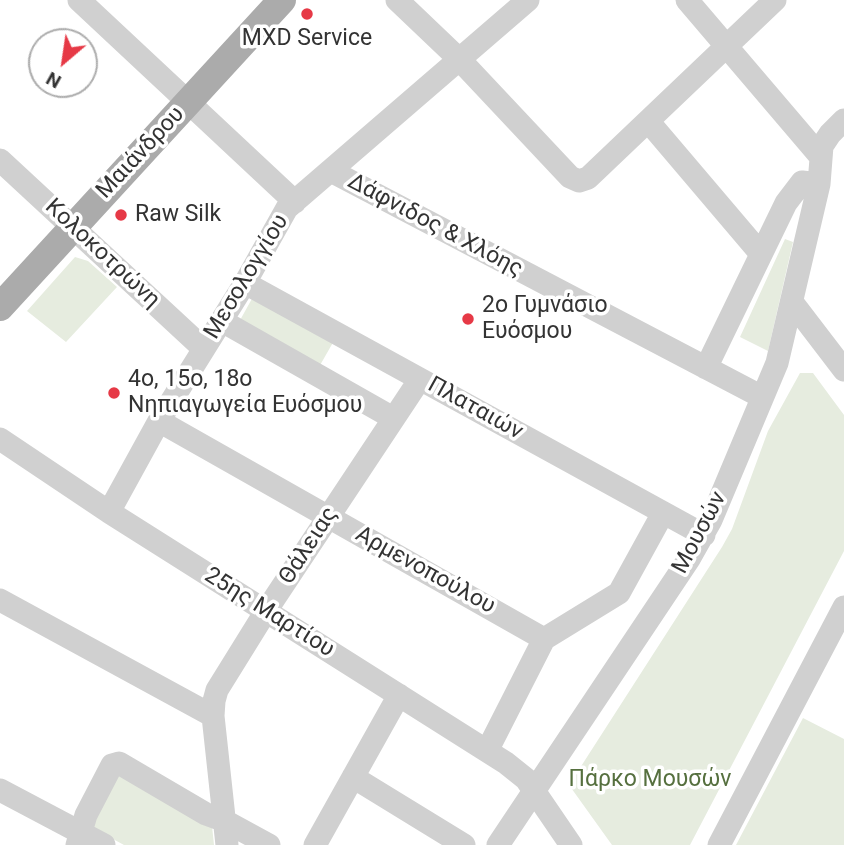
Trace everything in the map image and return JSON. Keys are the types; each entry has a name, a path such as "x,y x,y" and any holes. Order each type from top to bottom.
{"main road":[{"name":"Μαιάνδρου","path":"0,307 282,0"}],"street":[{"path":"79,0 295,202"},
{"path":"397,0 460,60 570,177 579,181 588,178 775,0"},
{"name":"Μεσολογγίου","path":"109,512 159,421 245,284 280,218 295,202 528,0"},
{"path":"687,0 820,156"},
{"name":"Μουσών","path":"498,845 704,535 780,354 819,184 820,156 826,139 844,120"},
{"path":"648,121 761,254"},
{"name":"Κολοκοτρώνη","path":"0,160 204,349"},
{"name":"Δάφνιδος & Χλόης","path":"331,171 762,397"},
{"path":"706,368 786,203 799,184 805,181 819,184"},
{"name":"Πλαταιών","path":"245,284 704,535"},
{"path":"792,303 844,370"},
{"path":"222,321 393,418"},
{"name":"Θάλειας","path":"227,845 213,716 214,698 266,611 420,379"},
{"name":"Αρμενοπούλου","path":"159,421 544,639"},
{"name":"25ης Μαρτίου","path":"0,439 109,512 518,772 534,790 571,845"},
{"name":"Μουσών","path":"544,639 619,593 663,513"},
{"path":"0,600 213,716"},
{"path":"719,845 844,607"},
{"path":"487,751 544,639"},
{"path":"315,845 399,695"},
{"path":"79,839 86,816 112,765 120,763 206,814 225,821 269,845"},
{"path":"353,778 464,845"},
{"path":"0,790 79,839 104,845"}],"green space":[{"path":"785,239 793,242 768,351 740,337"},
{"path":"75,257 88,261 117,287 66,342 27,311"},
{"path":"254,295 335,339 319,367 239,322"},
{"name":"Πάρκο Μουσών","path":"800,373 813,373 844,415 844,551 690,845 612,845 569,785 722,547 732,529 768,431"},
{"path":"803,718 844,739 844,845 736,845"},
{"path":"119,773 212,826 214,845 124,845 89,826"}],"place":[{"name":"MXD Service","path":"307,14"},
{"name":"Raw Silk","path":"121,215"},
{"name":"2ο Γυμνάσιο Ευόσμου","path":"468,319"},
{"name":"4ο, 15ο, 18ο Νηπιαγωγεία Ευόσμου","path":"114,393"}]}
